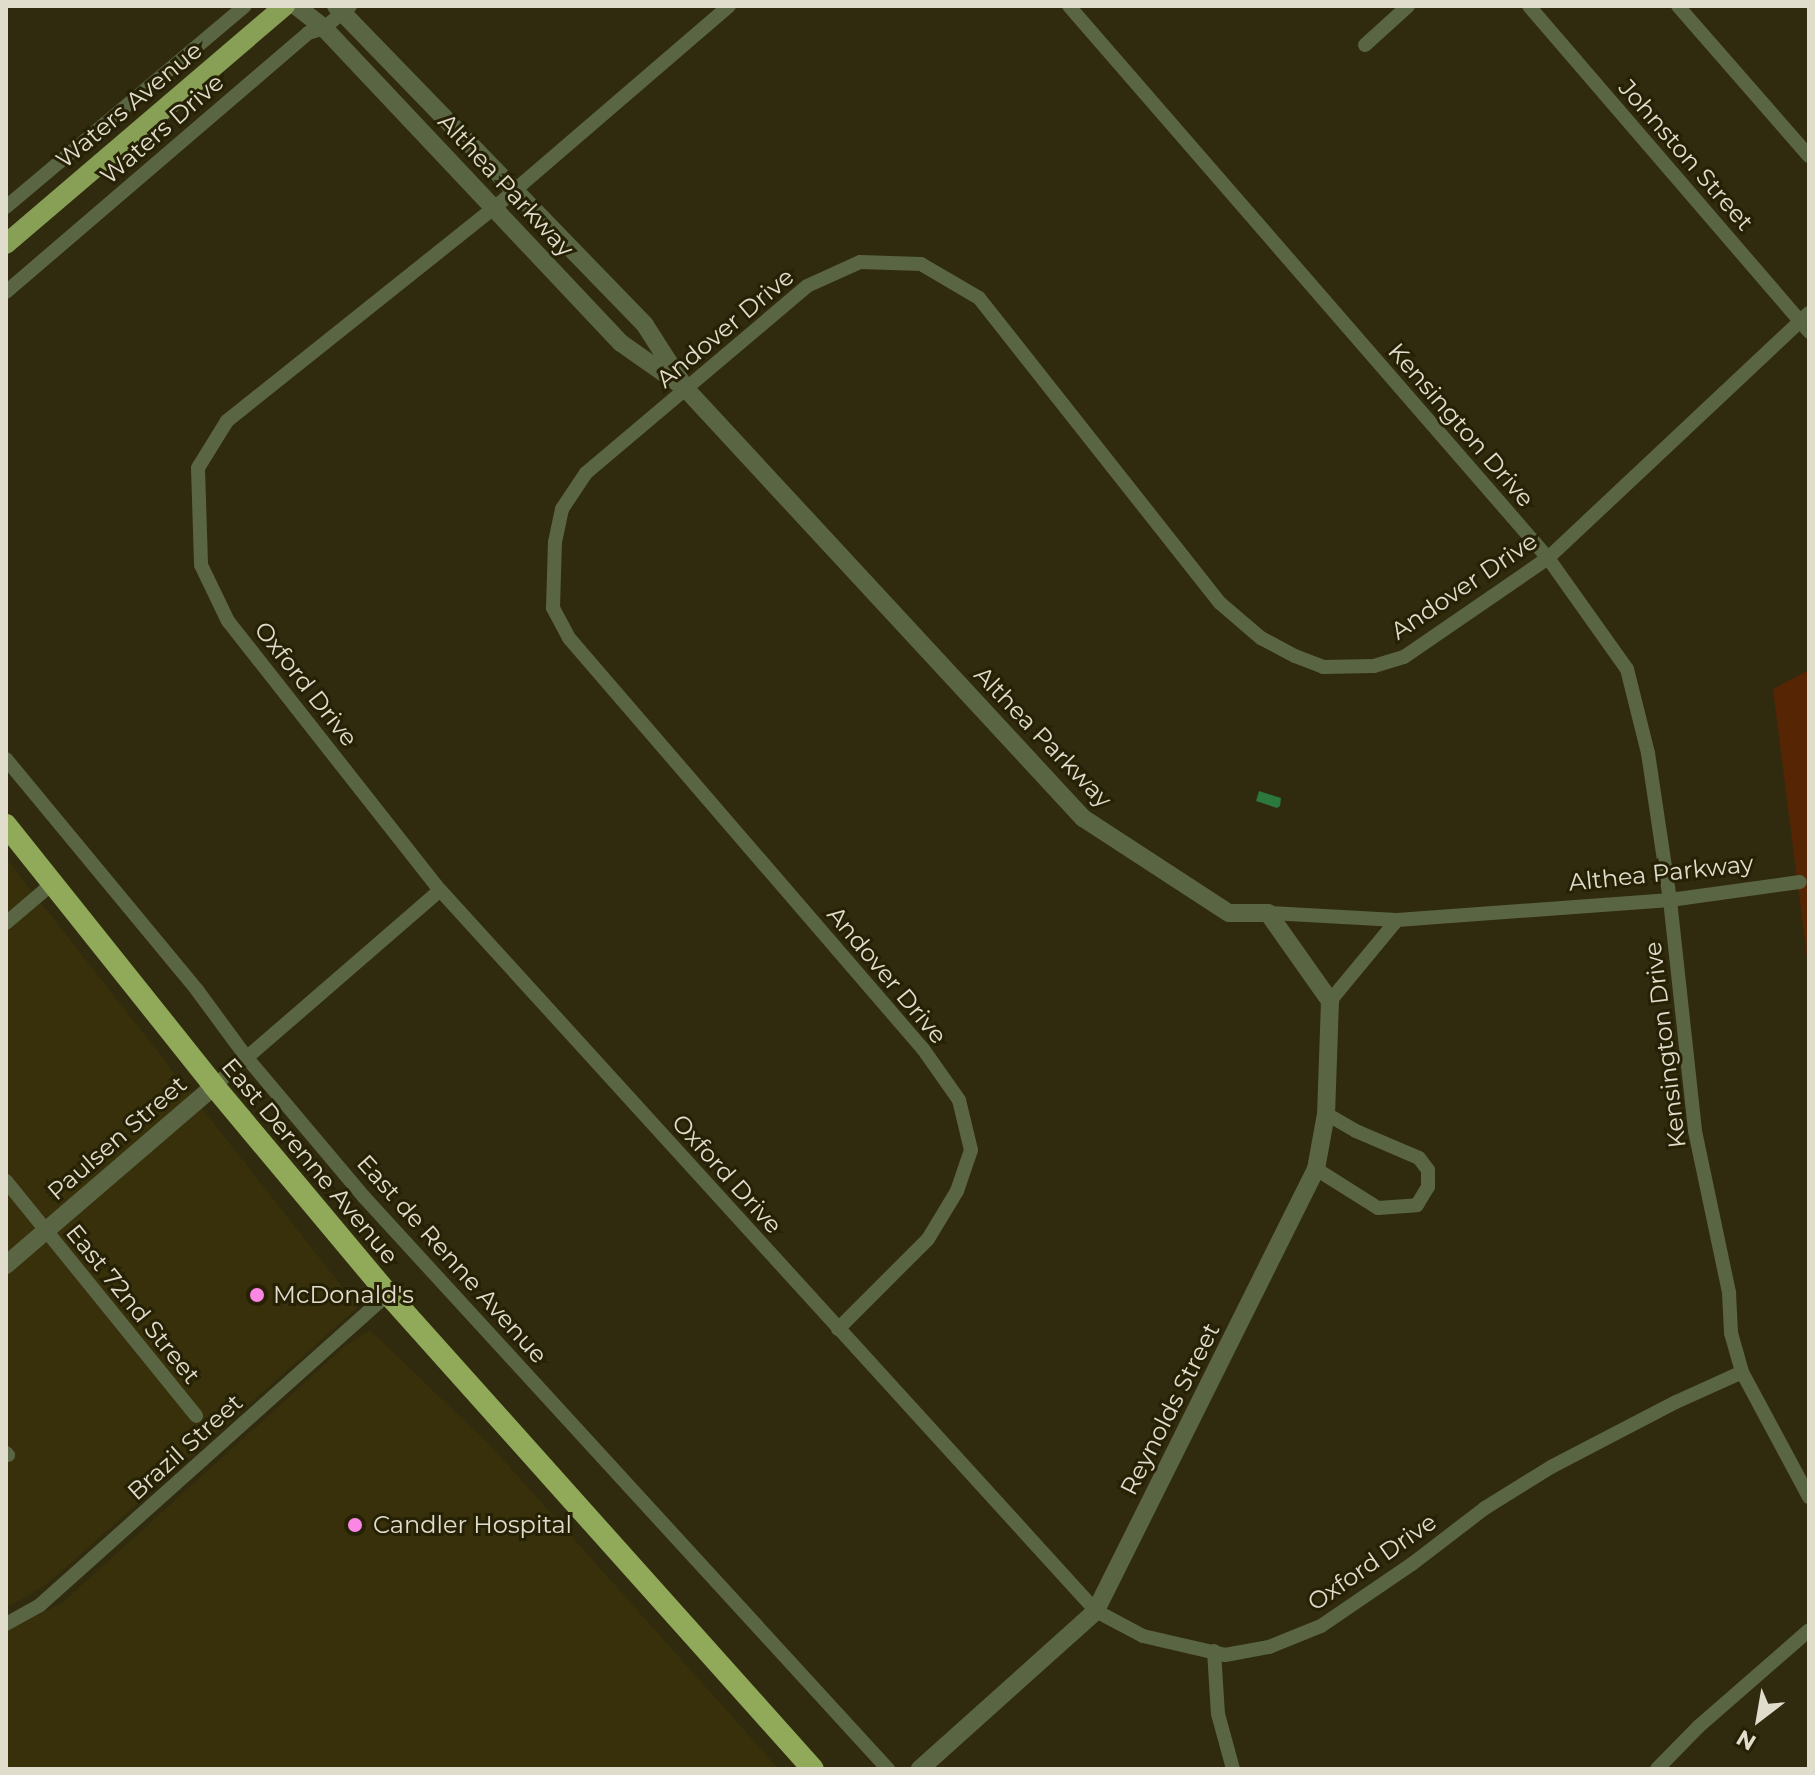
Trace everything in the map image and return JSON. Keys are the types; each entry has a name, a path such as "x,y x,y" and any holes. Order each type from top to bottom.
{"highway":[{"name":"East Derenne Avenue","path":"6,825 214,1086 388,1294 813,1769"}],"main road":[{"name":"Waters Avenue","path":"6,244 285,6"}],"street":[{"name":"Waters Drive","path":"6,207 245,6"},
{"name":"Althea Parkway","path":"296,6 324,28 621,343 686,389"},
{"path":"495,207 729,6"},
{"name":"Kensington Drive","path":"1069,6 1548,558 1627,669 1648,753 1670,900 1695,1131 1729,1293 1731,1333 1742,1372 1809,1497"},
{"path":"1365,45 1408,6"},
{"name":"Johnston Street","path":"1529,6 1806,322"},
{"path":"1678,6 1809,156"},
{"name":"Waters Drive","path":"6,292 308,33 324,28 343,8"},
{"name":"Althea Parkway","path":"343,8 645,325 686,389 1083,818 1229,913 1397,920 1670,900 1800,882"},
{"name":"Oxford Drive","path":"495,207 227,421 198,468 201,565 228,621 440,890 1096,1611 1143,1636 1225,1655 1269,1647 1321,1626 1412,1564 1485,1508 1551,1467 1676,1402 1742,1372"},
{"name":"Andover Drive","path":"838,1329 928,1239 957,1191 971,1150 959,1100 923,1049 569,638 553,608 555,542 562,509 586,473 807,286 860,262 921,264 979,298 1220,603 1261,638 1295,656 1323,667 1374,666 1404,657 1548,558 1806,322"},
{"name":"East de Renne Avenue","path":"6,759 197,990 247,1058 364,1197 888,1769"},
{"path":"6,923 52,884"},
{"name":"Paulsen Street","path":"6,1265 440,890"},
{"path":"1268,913 1330,1001 1397,920"},
{"name":"Reynolds Street","path":"920,1769 1096,1611 1316,1169 1326,1114 1330,1001"},
{"path":"1316,1169 1378,1208 1417,1205 1428,1187 1428,1170 1419,1158 1356,1131 1326,1114"},
{"name":"East 72nd Street","path":"6,1181 196,1416"},
{"name":"Brazil Street","path":"6,1624 40,1605 388,1294"},
{"path":"1657,1769 1698,1727 1809,1630"},
{"path":"1214,1651 1218,1714 1233,1769"}],"shaded area":[{"path":"1809,670 1809,973 1773,689"},
{"path":"1259,791 1281,798 1280,806 1277,808 1256,801"},
{"path":"6,858 358,1307 46,1585 6,1608"},
{"name":"Candler Hospital","path":"370,1330 492,1447 779,1769 6,1769 6,1630 62,1603 345,1346"}],"place":[{"name":"McDonald's","path":"257,1295"},
{"name":"Candler Hospital","path":"355,1525"}]}
